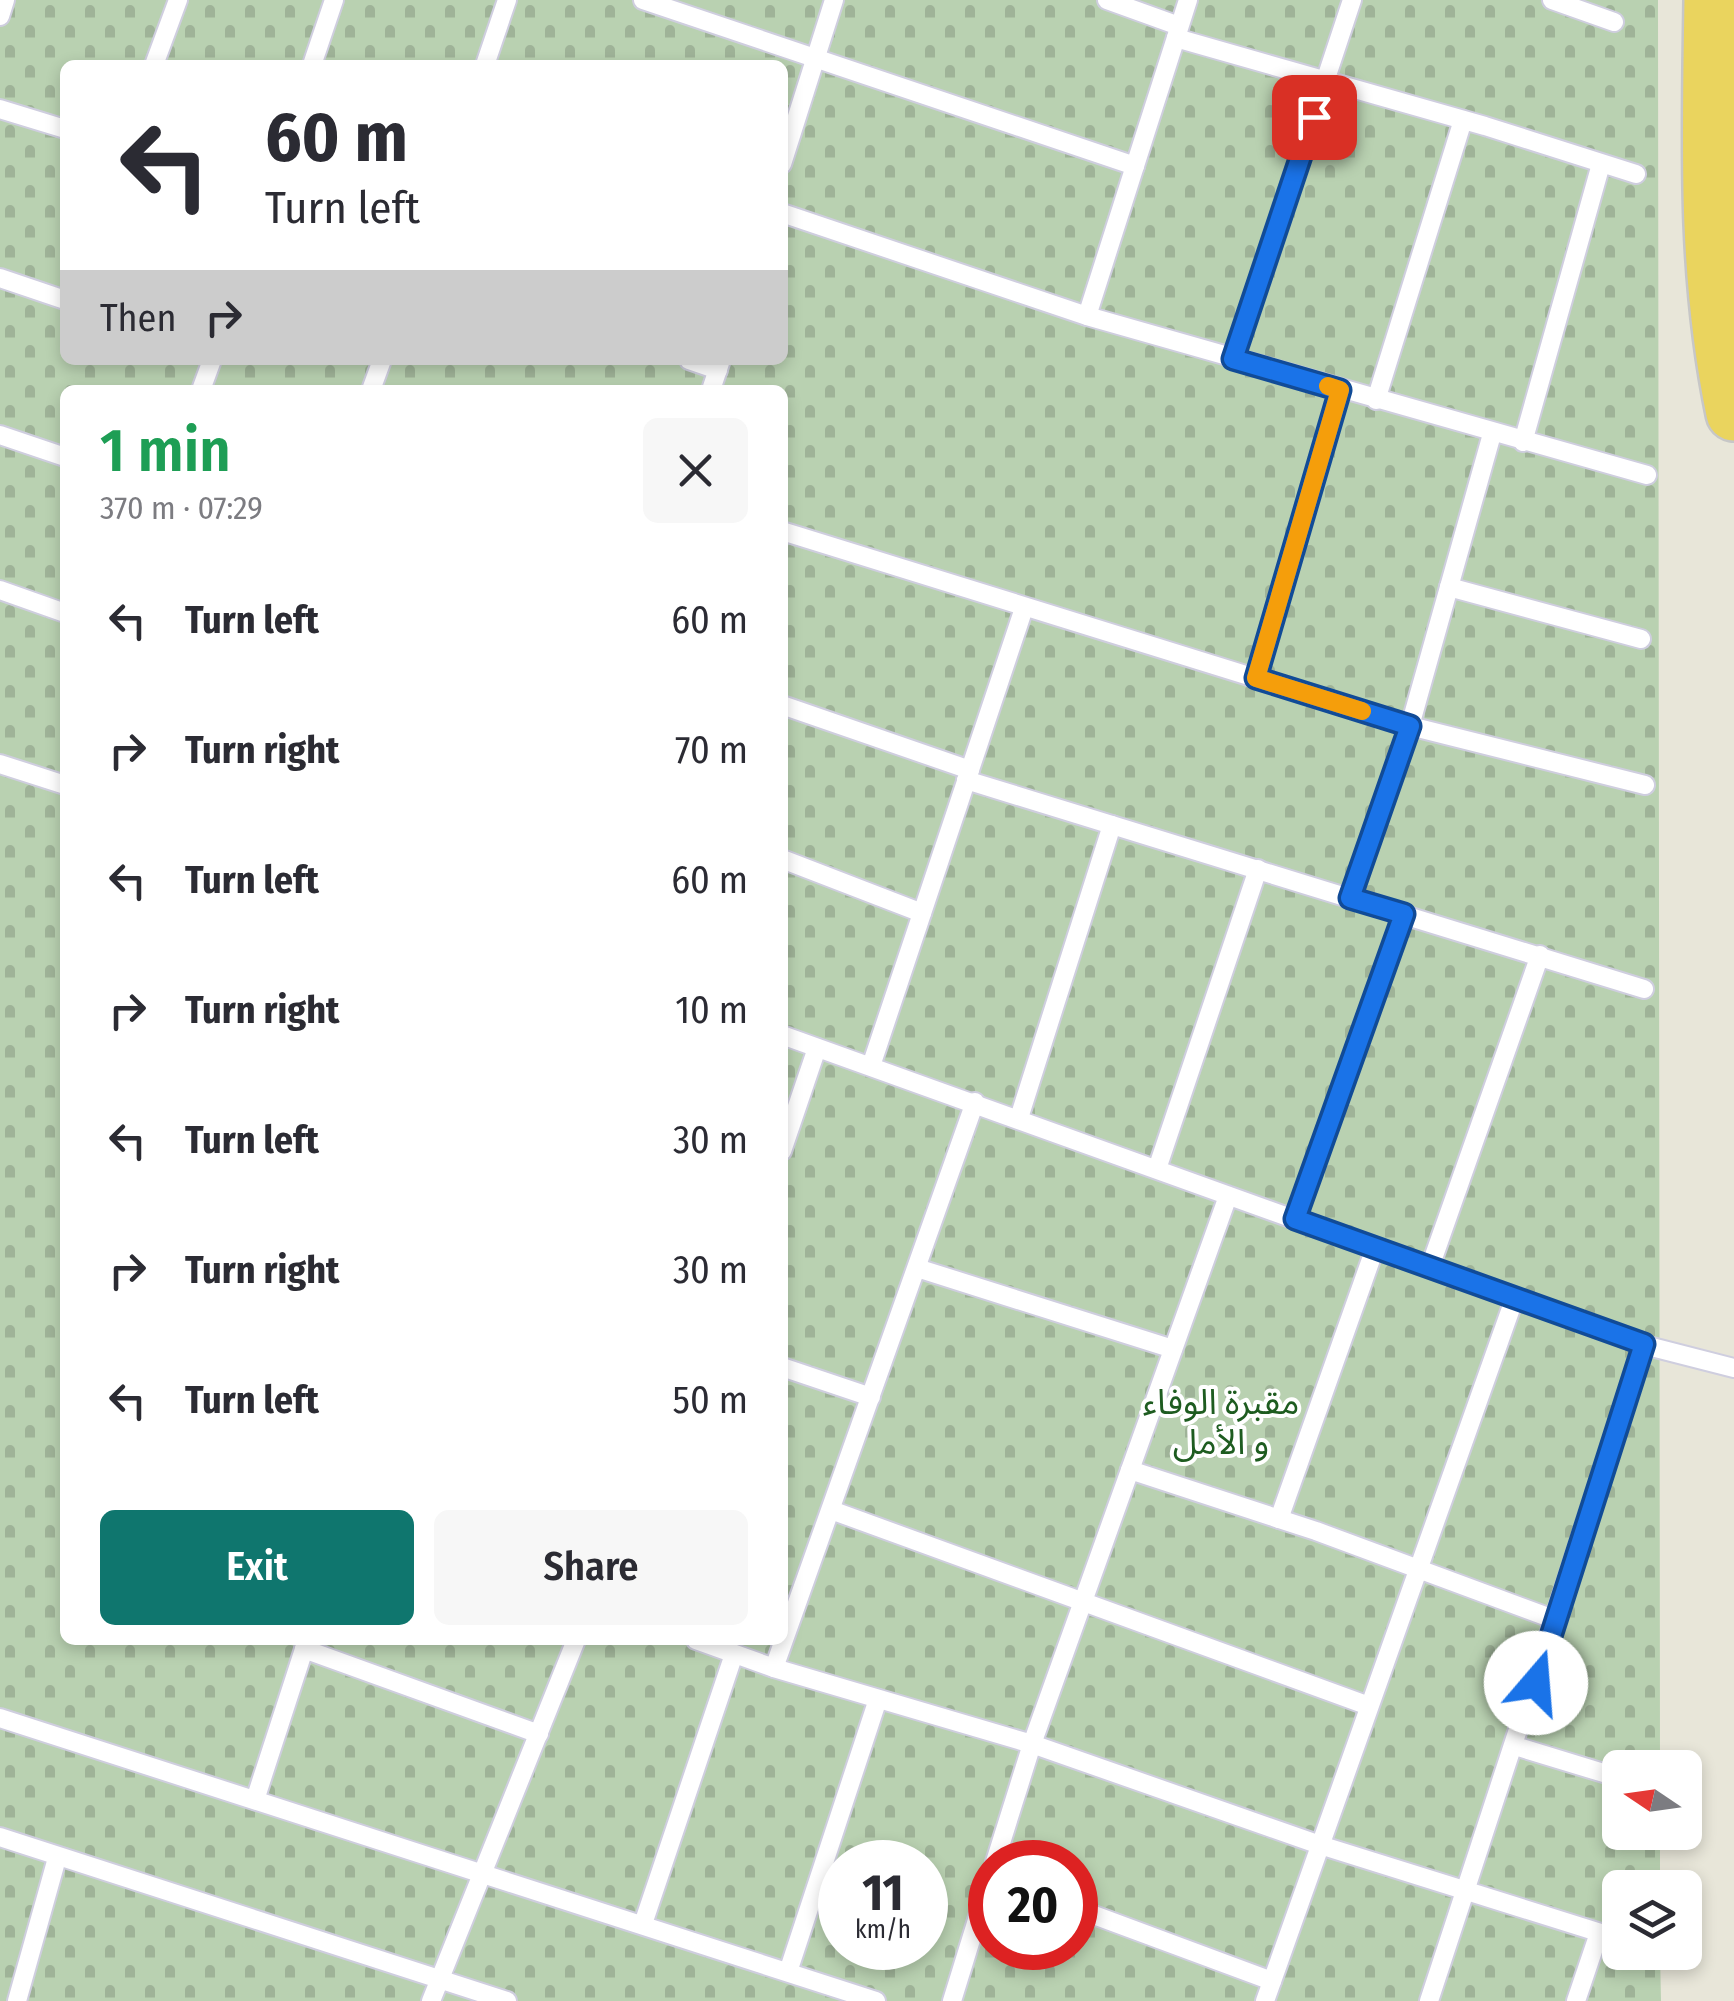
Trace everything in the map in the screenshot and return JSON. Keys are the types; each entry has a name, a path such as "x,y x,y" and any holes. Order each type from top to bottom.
{"highway":[{"path":"1712,0 1708,222 1716,318 1734,413"}],"lane":[{"path":"0,16 5,0"},
{"path":"156,60 178,0"},
{"path":"314,60 334,0"},
{"path":"487,60 507,0"},
{"path":"788,145 834,0"},
{"path":"1107,0 1178,32 1325,82 1636,174"},
{"path":"1087,316 1188,0"},
{"path":"1233,359 1352,0"},
{"path":"1552,0 1614,22"},
{"path":"647,1 1134,166"},
{"path":"0,109 60,127"},
{"path":"1376,400 1463,120"},
{"path":"1523,442 1601,164"},
{"path":"788,215 1087,316 1647,475"},
{"path":"0,278 60,298"},
{"path":"1256,678 1340,390"},
{"path":"1350,898 1410,726 1492,434"},
{"path":"0,435 60,454"},
{"path":"788,532 1410,726 1645,785"},
{"path":"1449,587 1641,639"},
{"path":"0,590 60,611"},
{"path":"871,1066 1024,608"},
{"path":"788,707 1112,824 1644,989"},
{"path":"0,764 60,784"},
{"path":"1019,1118 1112,824"},
{"path":"788,861 922,913"},
{"path":"1157,1169 1258,869"},
{"path":"1295,1219 1404,914"},
{"path":"1430,1267 1540,956"},
{"path":"788,1037 1644,1344 1734,1368"},
{"path":"788,1133 817,1048"},
{"path":"788,1629 975,1102"},
{"path":"1002,1840 1032,1744 1228,1196"},
{"path":"1279,1519 1375,1248"},
{"path":"917,1268 1173,1350"},
{"path":"1265,2001 1515,1298"},
{"path":"1429,2001 1516,1746 1644,1344"},
{"path":"788,1369 871,1396"},
{"path":"1130,1470 1279,1519 1556,1620"},
{"path":"831,1510 1369,1706"},
{"path":"254,1800 306,1645 540,1734"},
{"path":"430,2001 574,1645"},
{"path":"710,1645 774,1668 1032,1744 1320,1845 1602,1934"},
{"path":"774,1668 782,1645"},
{"path":"644,1924 734,1654"},
{"path":"788,1972 878,1698"},
{"path":"0,1718 876,2001"},
{"path":"1516,1746 1602,1772"},
{"path":"0,1838 508,2001"},
{"path":"20,2000 56,1858"},
{"path":"1098,1917 1272,1981"},
{"path":"1576,2001 1599,1933"},
{"path":"952,2001 968,1950"}],"green space":[{"name":"مقبرة الوفاء و الأمل","path":"0,0 1658,0 1660,1750 1602,1750 1602,1850 1660,1850 1660,1870 1602,1870 1602,1970 1660,1970 1661,2001 0,2001"}],"slow traffic":[{"path":"1328,386 1340,390 1256,678 1362,711"}],"route":[{"path":"1314,117 1233,359 1340,390 1256,678 1410,726 1350,898 1404,914 1295,1219 1644,1344 1536,1683"}]}
